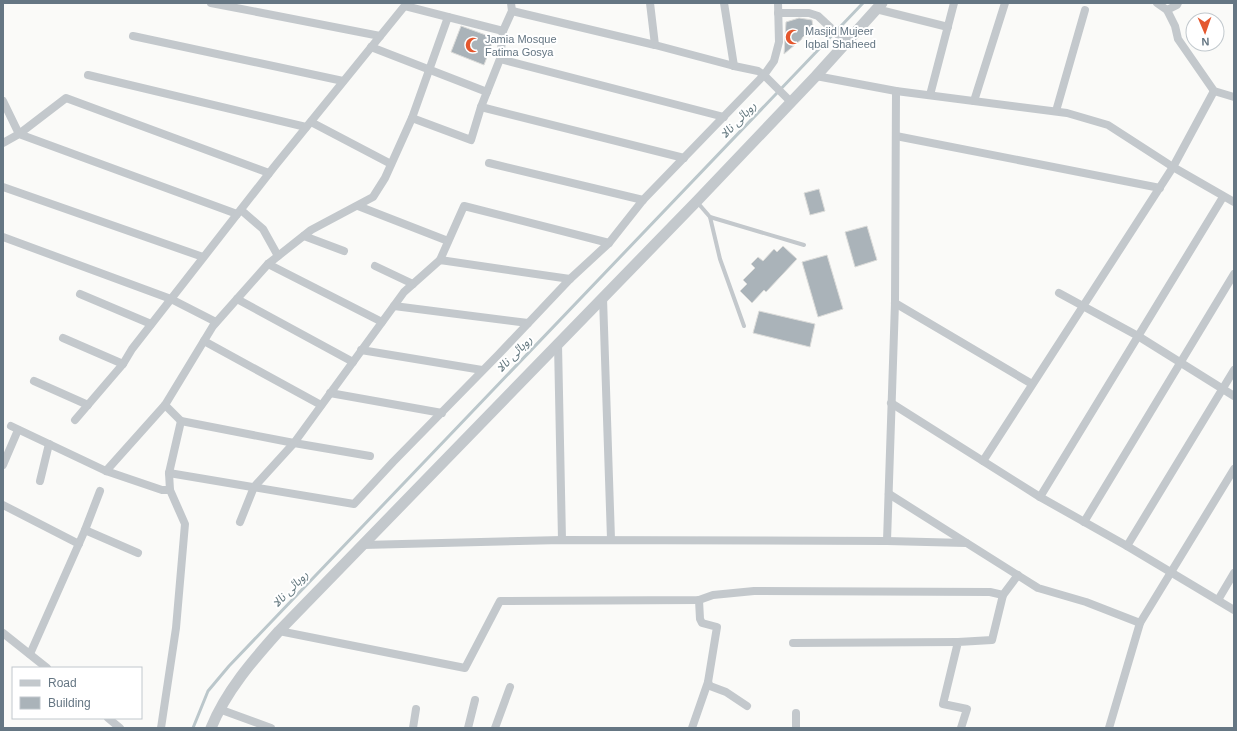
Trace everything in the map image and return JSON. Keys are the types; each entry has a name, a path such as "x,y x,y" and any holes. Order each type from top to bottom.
{"street":[{"path":"211,3 380,36"},
{"path":"650,3 655,45"},
{"path":"724,3 734,66"},
{"path":"169,473 354,504 570,279 609,243 643,200 765,77 774,61 779,42 778,3"},
{"path":"930,95 954,3"},
{"path":"974,101 1005,3"},
{"path":"1157,3 1167,10 1176,26 1178,39 1214,91 1234,96"},
{"path":"1167,10 1178,3"},
{"path":"76,420 122,364 203,257 406,4 448,17 503,31"},
{"path":"211,728 219,709 244,673 279,630 603,298 790,101 816,76 844,40 879,6 948,27"},
{"path":"412,118 471,140 480,108 500,59 503,31 512,7 734,66 758,71 790,101"},
{"path":"1056,111 1085,10"},
{"path":"778,13 809,13 818,16 844,40"},
{"path":"106,471 165,405 216,322 268,264 311,230 373,197 385,178 412,118 448,17"},
{"path":"133,36 343,81"},
{"path":"371,48 487,92"},
{"path":"500,59 724,117"},
{"path":"88,75 309,124 391,164"},
{"path":"816,76 896,91 1056,111 1108,125 1173,167 1234,202"},
{"path":"887,541 895,303 896,91"},
{"path":"983,461 1160,188 1214,91"},
{"path":"3,143 19,134 66,98 270,173"},
{"path":"3,101 19,134 239,212 263,228 278,256"},
{"path":"480,108 684,158"},
{"path":"896,136 1160,188"},
{"path":"490,163 643,200"},
{"path":"3,187 203,257"},
{"path":"1040,497 1223,197"},
{"path":"358,206 448,242"},
{"path":"240,522 254,487 294,443 404,292 440,260 464,206 609,243"},
{"path":"304,236 344,252"},
{"path":"3,237 171,299 216,322"},
{"path":"440,260 570,279"},
{"path":"268,264 382,322"},
{"path":"376,266 413,284"},
{"path":"1084,522 1234,274"},
{"path":"1059,293 1138,336 1234,396"},
{"path":"80,294 151,324"},
{"path":"603,298 611,540"},
{"path":"237,300 352,362"},
{"path":"895,303 1032,384"},
{"path":"394,306 528,323"},
{"path":"62,338 122,364"},
{"path":"204,341 321,405"},
{"path":"558,344 562,540"},
{"path":"361,350 482,370"},
{"path":"1128,546 1234,370"},
{"path":"34,382 88,405"},
{"path":"330,394 442,413"},
{"path":"891,404 1040,497 1128,546 1234,610"},
{"path":"165,405 181,421 370,456"},
{"path":"161,728 176,628 185,524 170,490 169,473 181,421"},
{"path":"3,465 14,428 106,471 162,490 170,490"},
{"path":"40,481 49,444"},
{"path":"1109,728 1140,623 1234,469"},
{"path":"30,654 79,544 100,491"},
{"path":"889,494 1038,588 1086,602 1140,623"},
{"path":"3,505 79,544"},
{"path":"85,530 138,553"},
{"path":"363,545 562,540 887,541 968,543"},
{"path":"1218,600 1234,573"},
{"path":"793,643 958,642 992,640 1003,595 1018,575"},
{"path":"279,630 465,668 500,601 699,600 713,595 754,592 990,592 1003,595"},
{"path":"692,728 708,682 717,627 702,623 700,619 699,600"},
{"path":"3,633 46,667"},
{"path":"958,642 943,704 967,708 962,728"},
{"path":"708,682 710,686 726,692 747,706"},
{"path":"495,728 510,687"},
{"path":"468,728 475,700"},
{"path":"413,728 416,708"},
{"path":"219,709 271,728"},
{"path":"796,714 796,728"},
{"path":"109,719 120,728"}],"lane":[{"path":"696,201 710,217 720,259 744,326"},
{"path":"710,217 804,245"}],"building":[{"name":"Masjid Mujeer Iqbal Shaheed","path":"799,18 812,20 813,27 802,39 784,54 786,22"},
{"name":"Jamia Mosque Fatima Gosya","path":"461,26 494,38 484,65 451,52"},
{"path":"819,189 825,211 810,215 804,193"},
{"path":"867,226 877,260 855,267 845,232"},
{"path":"783,246 797,259 766,292 764,290 752,303 740,291 747,284 743,280 755,268 751,264 758,257 763,261 774,249 777,252"},
{"path":"827,255 843,309 818,317 802,262"},
{"path":"759,311 815,324 810,347 753,333"}],"waterway":[{"name":"روہائی نالا","path":"193,728 208,691 229,666 863,3"}],"place":[{"name":"Masjid Mujeer Iqbal Shaheed","path":"793,37"},
{"name":"Jamia Mosque Fatima Gosya","path":"473,45"}]}
